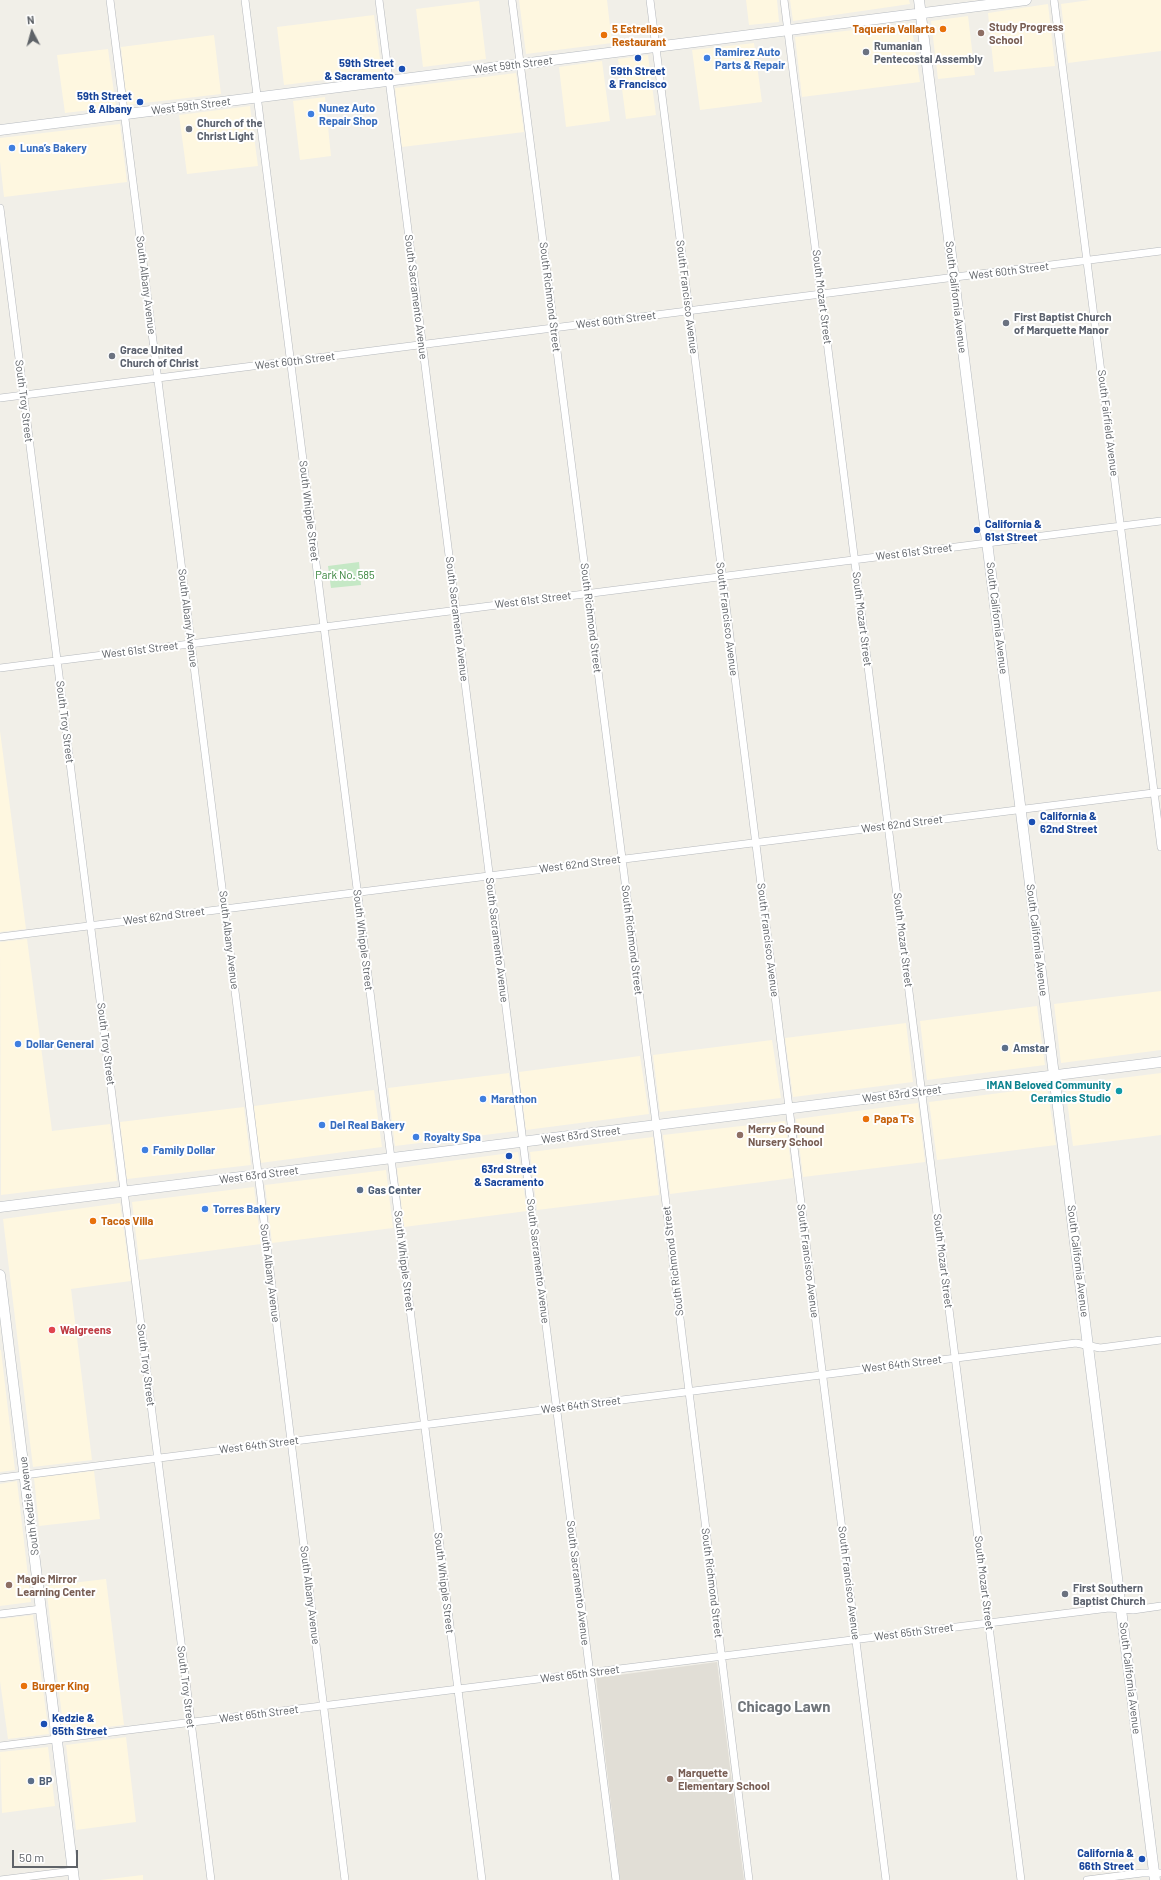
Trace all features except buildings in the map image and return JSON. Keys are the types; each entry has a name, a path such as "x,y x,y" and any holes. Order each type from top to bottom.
{"street":[{"name":"South Albany Avenue","path":"110,0 345,1880"},
{"name":"South Whipple Street","path":"245,0 482,1880"},
{"name":"South Sacramento Avenue","path":"379,0 616,1880"},
{"name":"South Richmond Street","path":"512,0 656,1126 749,1880"},
{"name":"South Francisco Avenue","path":"650,0 886,1880"},
{"name":"South Mozart Street","path":"784,0 1021,1880"},
{"name":"South California Avenue","path":"919,0 1121,1609 1156,1875"},
{"name":"West 59th Street","path":"0,130 1026,0"},
{"name":"South Fairfield Avenue","path":"1054,0 1121,526 1158,792 1161,847"},
{"name":"South Troy Street","path":"0,208 211,1880"},
{"name":"West 60th Street","path":"0,398 1161,252"},
{"name":"West 61st Street","path":"0,668 1161,521"},
{"name":"West 62nd Street","path":"0,936 1158,792"},
{"name":"West 63rd Street","path":"0,1207 1161,1062"},
{"name":"South Kedzie Avenue","path":"0,1275 4,1343 25,1475 73,1875"},
{"name":"West 64th Street","path":"0,1478 1076,1343 1100,1348 1161,1340"},
{"name":"West 65th Street","path":"0,1746 1109,1608 1133,1610 1161,1606"},
{"path":"0,1614 41,1609"},
{"path":"0,1880 73,1875"},
{"path":"1087,1880 1156,1875"}],"shaded area":[{"path":"519,0 607,0 612,43 526,54"},
{"path":"746,0 777,0 779,22 749,25"},
{"path":"790,0 909,0 910,4 793,21"},
{"path":"1090,0 1161,0 1161,51 1068,63 1061,4"},
{"path":"479,1 486,59 423,67 416,9"},
{"path":"1048,4 1055,66 994,72 988,13"},
{"path":"374,15 382,73 284,85 277,27"},
{"path":"968,16 975,75 938,79 931,21"},
{"path":"911,23 920,82 802,97 795,37"},
{"path":"214,35 221,94 127,105 121,47"},
{"path":"754,43 762,102 700,110 692,50"},
{"path":"108,49 116,107 65,113 57,55"},
{"path":"648,55 656,115 626,119 618,59"},
{"path":"602,61 610,121 566,127 559,67"},
{"path":"516,73 524,132 402,147 395,88"},
{"path":"325,97 331,156 300,160 293,101"},
{"path":"250,106 258,166 187,174 179,115"},
{"path":"120,124 127,182 4,197 0,161 0,138"},
{"path":"0,731 26,929 0,932"},
{"path":"27,939 52,1131 110,1124 117,1181 1,1195 0,942"},
{"path":"1161,991 1161,1050 1061,1063 1054,1004"},
{"path":"1037,1006 1045,1065 927,1080 920,1021"},
{"path":"906,1023 913,1082 793,1097 785,1038"},
{"path":"772,1040 781,1098 660,1112 653,1055"},
{"path":"640,1056 649,1114 526,1130 519,1072"},
{"path":"509,1073 517,1131 395,1146 388,1088"},
{"path":"1161,1073 1161,1135 1073,1146 1065,1085"},
{"path":"1047,1087 1056,1145 937,1160 929,1102"},
{"path":"374,1090 382,1147 260,1163 254,1106"},
{"path":"918,1103 925,1162 803,1177 796,1119"},
{"path":"244,1107 251,1165 127,1179 120,1122"},
{"path":"785,1121 793,1178 670,1194 663,1135"},
{"path":"653,1137 659,1195 537,1210 530,1152"},
{"path":"518,1152 527,1211 404,1227 397,1168"},
{"path":"386,1170 393,1228 272,1243 265,1185"},
{"path":"254,1187 261,1244 139,1260 132,1202"},
{"path":"120,1203 131,1281 71,1289 92,1460 33,1467 3,1219"},
{"path":"0,1350 15,1470 0,1472"},
{"path":"94,1471 100,1519 39,1526 34,1478"},
{"path":"17,1481 31,1602 0,1606 0,1484"},
{"path":"106,1579 124,1725 64,1732 46,1586"},
{"path":"33,1615 49,1734 8,1739 0,1681 0,1619"},
{"name":"Marquette Elementary School","path":"717,1662 744,1880 620,1880 596,1678"},
{"path":"126,1737 136,1822 76,1830 66,1745"},
{"path":"48,1747 55,1806 2,1813 0,1752"},
{"path":"143,1875 143,1880 100,1880"}],"green space":[{"name":"Park No. 585","path":"359,562 361,585 331,588 328,566"}],"place":[{"name":"Taqueria Vallarta","path":"943,29"},
{"name":"Study Progress School","path":"981,33"},
{"name":"5 Estrellas Restaurant","path":"604,35"},
{"name":"Rumanian Pentecostal Assembly","path":"866,52"},
{"name":"59th Street & Francisco","path":"638,58"},
{"name":"Ramirez Auto Parts & Repair","path":"707,58"},
{"name":"59th Street & Sacramento","path":"402,69"},
{"name":"59th Street & Albany","path":"140,102"},
{"name":"Nunez Auto Repair Shop","path":"311,114"},
{"name":"Church of the Christ Light","path":"189,129"},
{"name":"Luna’s Bakery","path":"12,148"},
{"name":"First Baptist Church of Marquette Manor","path":"1006,323"},
{"name":"Grace United Church of Christ","path":"112,356"},
{"name":"California & 61st Street","path":"977,530"},
{"name":"California & 62nd Street","path":"1032,822"},
{"name":"Dollar General","path":"18,1044"},
{"name":"Amstar","path":"1005,1048"},
{"name":"IMAN Beloved Community Ceramics Studio","path":"1119,1091"},
{"name":"Marathon","path":"483,1099"},
{"name":"Papa T's","path":"866,1119"},
{"name":"Del Real Bakery","path":"322,1125"},
{"name":"Merry Go Round Nursery School","path":"740,1135"},
{"name":"Royalty Spa","path":"416,1137"},
{"name":"Family Dollar","path":"145,1150"},
{"name":"63rd Street & Sacramento","path":"509,1156"},
{"name":"Gas Center","path":"360,1190"},
{"name":"Torres Bakery","path":"205,1209"},
{"name":"Tacos Villa","path":"93,1221"},
{"name":"Walgreens","path":"52,1330"},
{"name":"Magic Mirror Learning Center","path":"9,1585"},
{"name":"First Southern Baptist Church","path":"1065,1594"},
{"name":"Burger King","path":"24,1686"},
{"name":"Kedzie & 65th Street","path":"44,1724"},
{"name":"Marquette Elementary School","path":"670,1779"},
{"name":"BP","path":"31,1781"},
{"name":"California & 66th Street","path":"1142,1859"}],"district":[{"name":"Chicago Lawn","path":"784,1707"}]}
